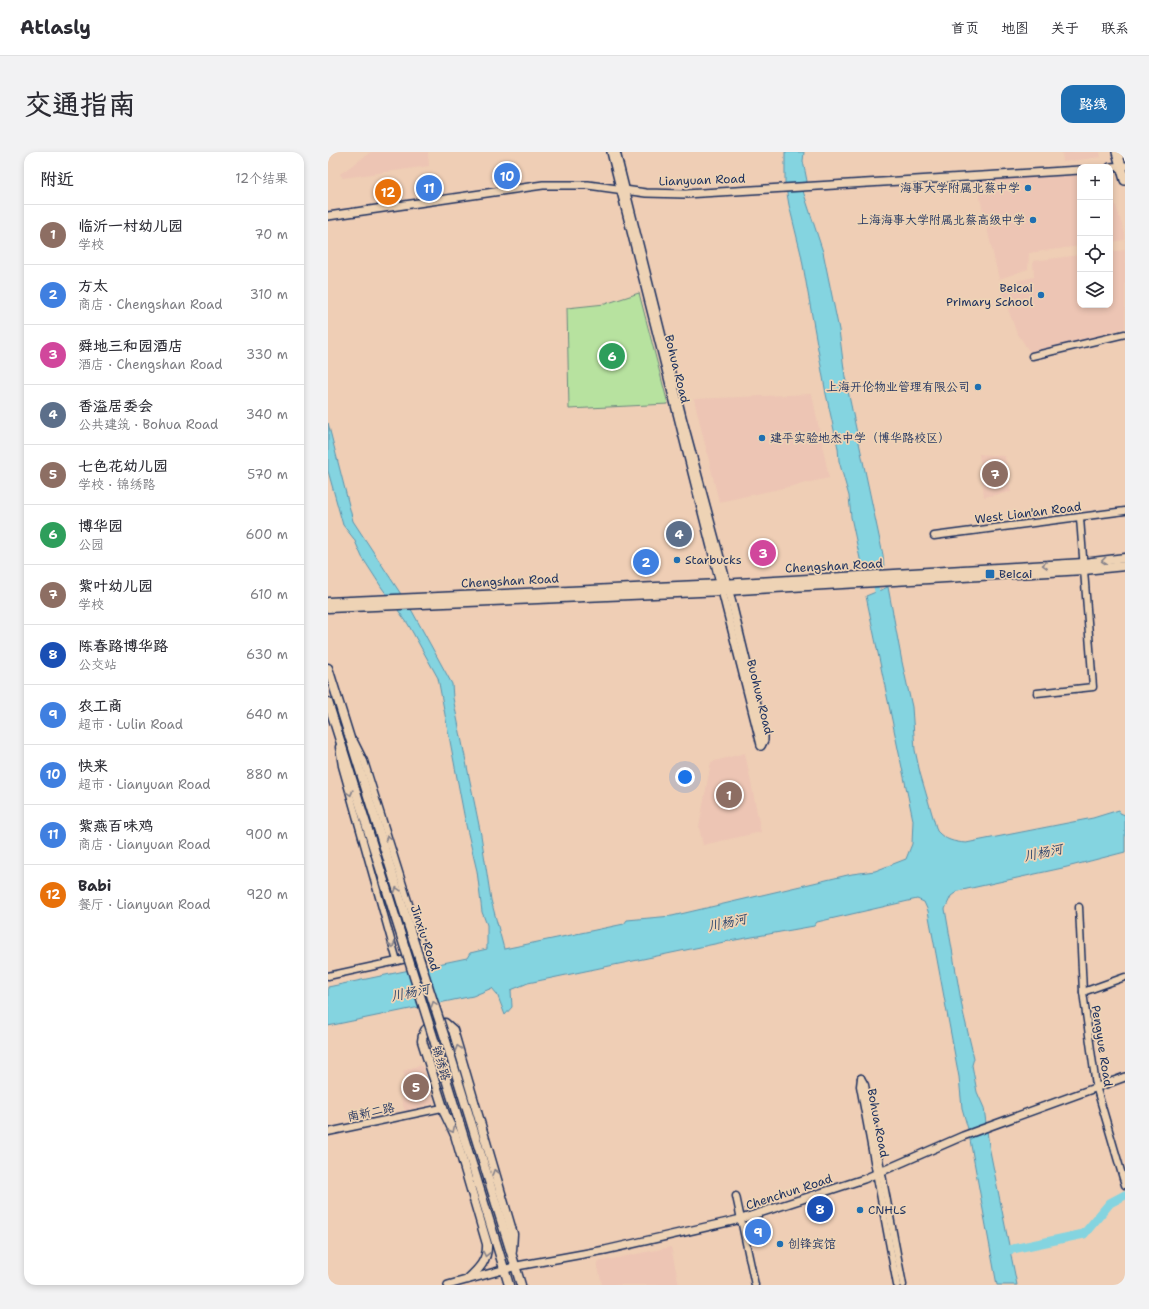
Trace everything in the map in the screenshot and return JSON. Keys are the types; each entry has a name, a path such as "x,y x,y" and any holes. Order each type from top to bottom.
{"main road":[{"path":"1118,152 1123,166 1125,180"},
{"name":"Chengshan Road","path":"1084,567 1125,558"},
{"name":"Chengshan Road","path":"328,602 373,603 725,588 1084,567 1125,566"},
{"name":"Chengshan Road","path":"328,608 373,603"},
{"name":"Jinxiu Road","path":"328,668 517,1266 521,1285"},
{"name":"Jinxiu Road","path":"328,702 509,1285"},
{"name":"锦绣路","path":"468,1280 484,1261 488,1253 487,1244 455,1135 442,1108 422,1041 422,1034 427,1028 438,1023 444,1023 453,1030 514,1234 512,1251"}],"street":[{"name":"Bohua Road","path":"611,152 623,190"},
{"name":"Bohua Road","path":"616,152 623,190 689,466 725,588"},
{"path":"1113,168 1123,166"},
{"name":"Lianyuan Road","path":"328,216 543,185 588,185 623,190 686,194 1077,170"},
{"path":"1032,356 1125,334"},
{"name":"West Lian'an Road","path":"934,536 1125,511"},
{"path":"1037,693 1093,687 1080,518"},
{"name":"Buohua Road","path":"725,588 764,733 764,740 761,746 725,588"},
{"path":"328,976 426,955 364,761 346,726"},
{"path":"336,728 342,766 397,961"},
{"name":"Pengyue Road","path":"1079,907 1083,992 1096,1086 1125,1185"},
{"path":"1083,992 1125,977"},
{"name":"Chenchun Road","path":"448,1285 517,1266 605,1250 741,1219 879,1172 963,1136 1096,1086 1125,1077"},
{"name":"Bohua Road","path":"897,1285 879,1172 865,1085 861,1078 860,1086 879,1172 903,1285"},
{"name":"南新二路","path":"328,1132 442,1108"},
{"path":"736,1196 755,1285"}],"shaded area":[{"path":"371,152 428,152 429,166 343,178 340,174"},
{"path":"1062,152 1100,152 1101,157 1063,162"},
{"name":"上海海事大学附属北蔡高级中学","path":"1077,175 1077,246 1029,253 1028,269 999,279 979,194 980,181"},
{"path":"1113,197 1125,234 1125,240 1113,242"},
{"name":"Beicai Primary School","path":"1125,250 1125,328 1032,356 1016,331 999,285 1034,277 1033,261 1077,255 1077,308 1113,308 1113,252"},
{"name":"建平实验地杰中学（博华路校区）","path":"812,394 829,478 719,502 694,399"},
{"path":"979,454 1005,456 1011,492 984,497"},
{"path":"745,753 761,832 703,845 699,827 711,762"},
{"path":"419,1065 423,1067 434,1103 405,1111 398,1089 407,1085 403,1071"},
{"path":"671,1247 679,1285 602,1285 597,1262"}],"green space":[{"path":"639,293 668,404 569,409 567,308 605,304"}],"water":[{"path":"785,152 804,152 803,161 807,181 803,191 823,252 839,330 845,377 883,555 884,568 862,568 851,517 849,496 839,461 838,448 826,394 801,254 789,205 785,182"},
{"name":"川杨河","path":"328,423 353,521 412,611 452,684 453,698 481,835 491,900 504,949 624,924 627,920 672,916 852,874 875,871 906,859 912,844 913,820 866,596 888,587 912,707 915,750 920,773 937,831 943,837 966,843 1093,818 1119,810 1120,813 1125,815 1125,852 1067,867 958,891 951,896 945,909 963,1012 974,1058 972,1065 977,1092 984,1108 989,1146 1017,1285 997,1285 968,1129 962,1108 959,1077 928,911 924,902 917,899 817,922 814,926 724,942 528,983 511,990 512,1007 505,1015 497,994 492,988 473,996 328,1026 328,987 467,958 470,953 487,949 487,925 482,912 477,871 466,825 438,678 408,624 382,588 362,557 354,539 343,525 328,471"}],"waterway":[{"path":"871,563 878,596"},
{"path":"999,1252 1084,1234 1110,1203 1125,1195"}],"place":[{"name":"快来","path":"507,176"},
{"name":"紫燕百味鸡","path":"429,188"},
{"name":"海事大学附属北蔡中学","path":"1028,188"},
{"name":"Babi","path":"388,192"},
{"name":"上海海事大学附属北蔡高级中学","path":"1033,220"},
{"name":"Beicai Primary School","path":"1041,295"},
{"name":"博华园","path":"612,356"},
{"name":"上海开伦物业管理有限公司","path":"978,387"},
{"name":"建平实验地杰中学（博华路校区）","path":"762,438"},
{"name":"紫叶幼儿园","path":"995,474"},
{"name":"香溢居委会","path":"679,534"},
{"name":"舜地三和园酒店","path":"763,553"},
{"name":"Starbucks","path":"677,560"},
{"name":"方太","path":"646,562"},
{"name":"Beicai","path":"990,574"},
{"name":"临沂一村幼儿园","path":"729,795"},
{"name":"七色花幼儿园","path":"416,1087"},
{"name":"陈春路博华路","path":"820,1209"},
{"name":"CNHLS","path":"860,1210"},
{"name":"农工商","path":"758,1232"},
{"name":"创锋宾馆","path":"780,1244"}]}
